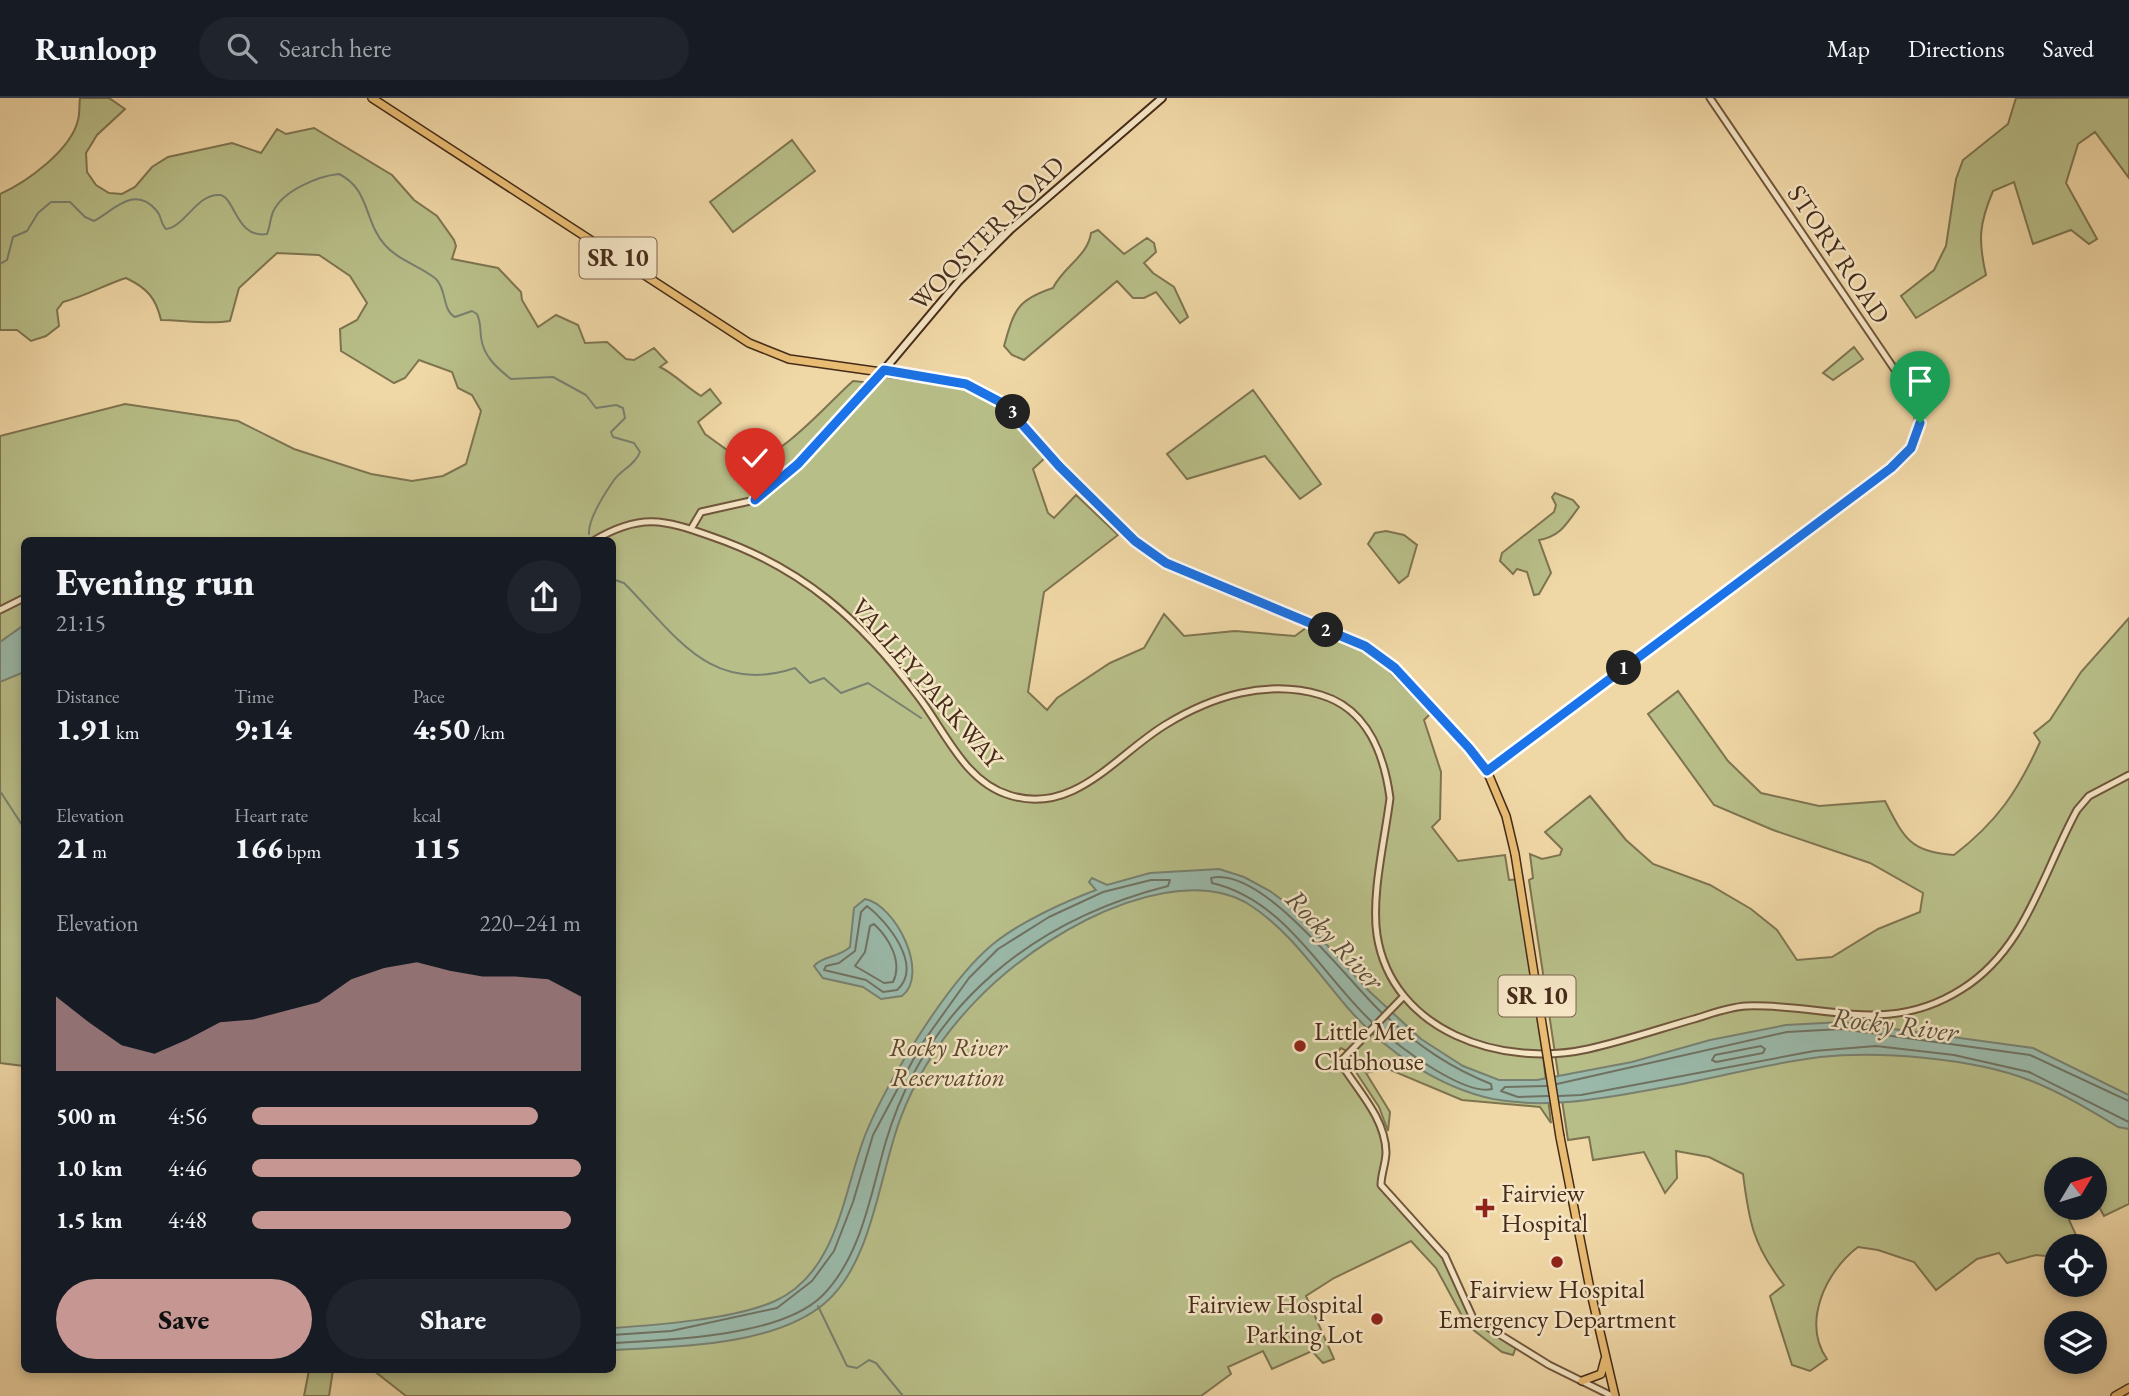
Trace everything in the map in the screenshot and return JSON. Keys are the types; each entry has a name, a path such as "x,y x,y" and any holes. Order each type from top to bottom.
{"main road":[{"name":"SR 10","path":"372,98 749,343 789,359 884,370 966,384 1004,404 1059,466 1135,541 1166,563 1365,646 1395,668 1487,771 1506,816 1560,1137 1614,1396"},
{"name":"WOOSTER ROAD","path":"884,370 958,282 1011,229 1162,98"},
{"path":"1583,1381 1601,1374 1606,1359"},
{"path":"2115,1396 2129,1388"}],"street":[{"name":"STORY ROAD","path":"1487,771 1891,468 1911,448 1917,436 1919,412 1914,398 1710,98"},
{"name":"WOOSTER ROAD","path":"691,529 701,512 755,500 798,464 884,370"},
{"name":"VALLEY PARKWAY","path":"601,537 631,522 654,521 691,529 755,552 800,577 823,594 893,665 975,775 994,790 1028,800 1065,795 1088,784 1165,725 1198,707 1235,694 1292,689 1326,697 1344,706 1360,719 1376,742 1387,778 1390,798 1376,932 1384,962 1403,997 1422,1014 1456,1035 1488,1049 1535,1055 1587,1049 1745,1006 1878,1017 1916,1010 1962,989 1996,963 2015,940 2077,810 2089,796 2129,775"},
{"path":"0,610 21,600"},
{"path":"1403,997 1340,1062 1372,1108 1381,1129 1386,1152 1381,1181 1385,1192 1445,1255 1473,1318 1549,1365 1614,1396"}],"green space":[{"name":"Rocky River Reservation","path":"80,98 109,98 125,109 97,135 86,153 87,172 96,185 109,193 122,194 135,187 152,167 168,157 232,143 261,153 277,129 286,134 314,128 392,175 414,200 437,216 454,240 456,246 452,259 498,268 521,292 522,300 538,327 556,315 578,325 585,343 607,342 626,359 634,360 654,348 667,362 660,367 701,396 710,389 721,403 698,422 705,434 745,463 773,453 853,381 873,383 884,371 983,392 1047,456 1033,469 1048,513 1054,518 1076,495 1118,535 1044,592 1028,692 1047,710 1057,698 1110,663 1144,648 1164,614 1184,636 1235,631 1295,636 1310,625 1369,650 1430,714 1424,720 1441,772 1440,819 1432,827 1458,861 1505,855 1509,880 1522,879 1551,1123 1540,1107 1462,1100 1386,1068 1366,1073 1390,1112 1388,1131 1379,1107 1344,1054 1347,1051 1341,1048 1336,1054 1373,1110 1387,1152 1380,1189 1445,1254 1472,1320 1516,1347 1513,1355 1502,1352 1467,1325 1436,1268 1411,1241 1334,1278 1306,1296 1334,1359 1323,1363 1312,1351 1272,1369 1263,1351 1228,1367 1231,1374 1201,1396 406,1396 377,1373 616,1373 616,537 21,537 21,1066 0,1063 0,436 125,404 238,421 294,449 371,474 412,481 443,476 466,464 481,411 472,395 458,388 452,372 419,360 405,378 394,383 341,351 340,329 357,320 367,303 350,276 319,255 277,253 239,288 230,321 161,320 150,295 126,278 63,302 57,310 59,326 46,336 31,341 17,330 0,330 0,194 23,182 46,164 67,143 78,120"},
{"path":"2016,98 2129,98 2129,178 2095,132 2078,144 2066,183 2097,239 2089,244 2071,230 2033,244 2014,182 1993,191 1981,232 1986,275 1916,318 1901,296 1934,270 1946,246 1956,179 1963,160 2008,124"},
{"path":"792,140 815,171 733,232 710,202"},
{"path":"1098,230 1124,254 1147,238 1154,243 1156,252 1144,263 1153,273 1174,287 1188,317 1180,323 1156,292 1144,298 1133,298 1117,281 1024,360 1012,355 1004,346 1018,308 1031,297 1053,288 1085,248 1091,233"},
{"path":"1854,347 1863,359 1833,380 1823,373"},
{"path":"1253,390 1321,484 1300,499 1265,456 1187,479 1167,454"},
{"path":"1555,493 1573,500 1579,507 1558,532 1539,540 1551,573 1539,594 1534,595 1527,572 1517,569 1513,574 1500,561 1502,553 1554,512 1556,505 1552,497"},
{"path":"1386,531 1404,535 1417,545 1408,576 1399,583 1368,544 1375,533"},
{"path":"2129,618 2129,1204 2107,1215 2107,1157 2044,1157 2044,1220 2069,1220 2075,1234 2044,1234 2044,1256 2036,1255 2007,1263 1999,1253 1977,1259 1936,1290 1914,1262 1878,1250 1858,1247 1836,1270 1821,1299 1817,1330 1827,1359 1810,1371 1792,1365 1770,1296 1784,1285 1765,1258 1754,1232 1743,1174 1709,1157 1676,1151 1677,1178 1665,1193 1644,1152 1593,1160 1589,1137 1568,1140 1529,880 1533,878 1530,854 1542,859 1560,855 1562,849 1545,832 1590,796 1626,840 1653,864 1710,885 1751,909 1777,930 1797,960 1832,957 1878,929 1920,912 1923,893 1870,863 1773,830 1714,805 1648,714 1678,691 1728,761 1761,793 1819,806 1885,801 1910,841 1927,850 1954,855 1994,818 2005,804 2040,742 2034,733 2050,720 2081,672"},
{"path":"308,1373 333,1373 329,1396 304,1396"}],"water":[{"path":"21,627 21,673 0,682 0,642"},
{"name":"Rocky River","path":"1219,869 1244,877 1270,891 1293,908 1369,991 1421,1039 1463,1066 1499,1080 1537,1080 1632,1062 1710,1040 1786,1025 1842,1022 2033,1048 2129,1095 2129,1129 2118,1127 2052,1090 2006,1072 1954,1061 1897,1056 1820,1057 1580,1101 1536,1103 1493,1099 1452,1086 1395,1052 1347,1007 1288,937 1245,902 1226,894 1207,891 1164,893 1123,904 1056,937 1000,978 952,1028 932,1055 901,1117 873,1216 854,1265 841,1286 825,1303 780,1328 753,1336 695,1345 616,1350 616,1328 695,1320 739,1312 775,1301 796,1288 813,1271 826,1250 836,1228 866,1133 889,1086 921,1032 957,982 993,944 1016,928 1070,900 1096,890 1089,882 1092,878 1107,885 1150,873"},
{"path":"865,899 877,904 888,914 906,942 912,972 910,986 902,996 881,999 863,987 823,978 814,966 850,947 854,908"}],"waterway":[{"path":"0,264 7,260 13,237 27,231 38,213 51,202 70,202 85,217 94,221 124,202 140,199 156,210 166,229 179,223 205,199 220,195 225,197 242,224 249,230 257,234 267,234 273,212 284,197 311,181 339,174 349,180 362,197 373,226 385,245 436,279 451,314 455,317 472,311 477,314 482,344 492,361 506,375 511,379 553,377 586,395 596,408 616,405 623,408 625,418 611,432 613,437 634,443 640,452 606,492 594,514 589,534"},
{"path":"616,580 624,583 697,656 717,667 740,674 765,675 795,668 810,683 824,678 841,693 868,683 921,718"},
{"path":"0,791 21,823"},
{"path":"818,1306 847,1366 857,1368 869,1360 876,1363 903,1396"}],"place":[{"name":"Little Met Clubhouse","path":"1300,1046"},
{"name":"Fairview Hospital","path":"1485,1208"},
{"name":"Fairview Hospital Emergency Department","path":"1557,1262"},
{"name":"Fairview Hospital Parking Lot","path":"1377,1319"}],"route":[{"path":"755,500 798,464 884,370 966,384 1004,404 1059,466 1135,541 1166,563 1365,646 1395,668 1487,771 1891,468 1911,448 1920,423"}]}
